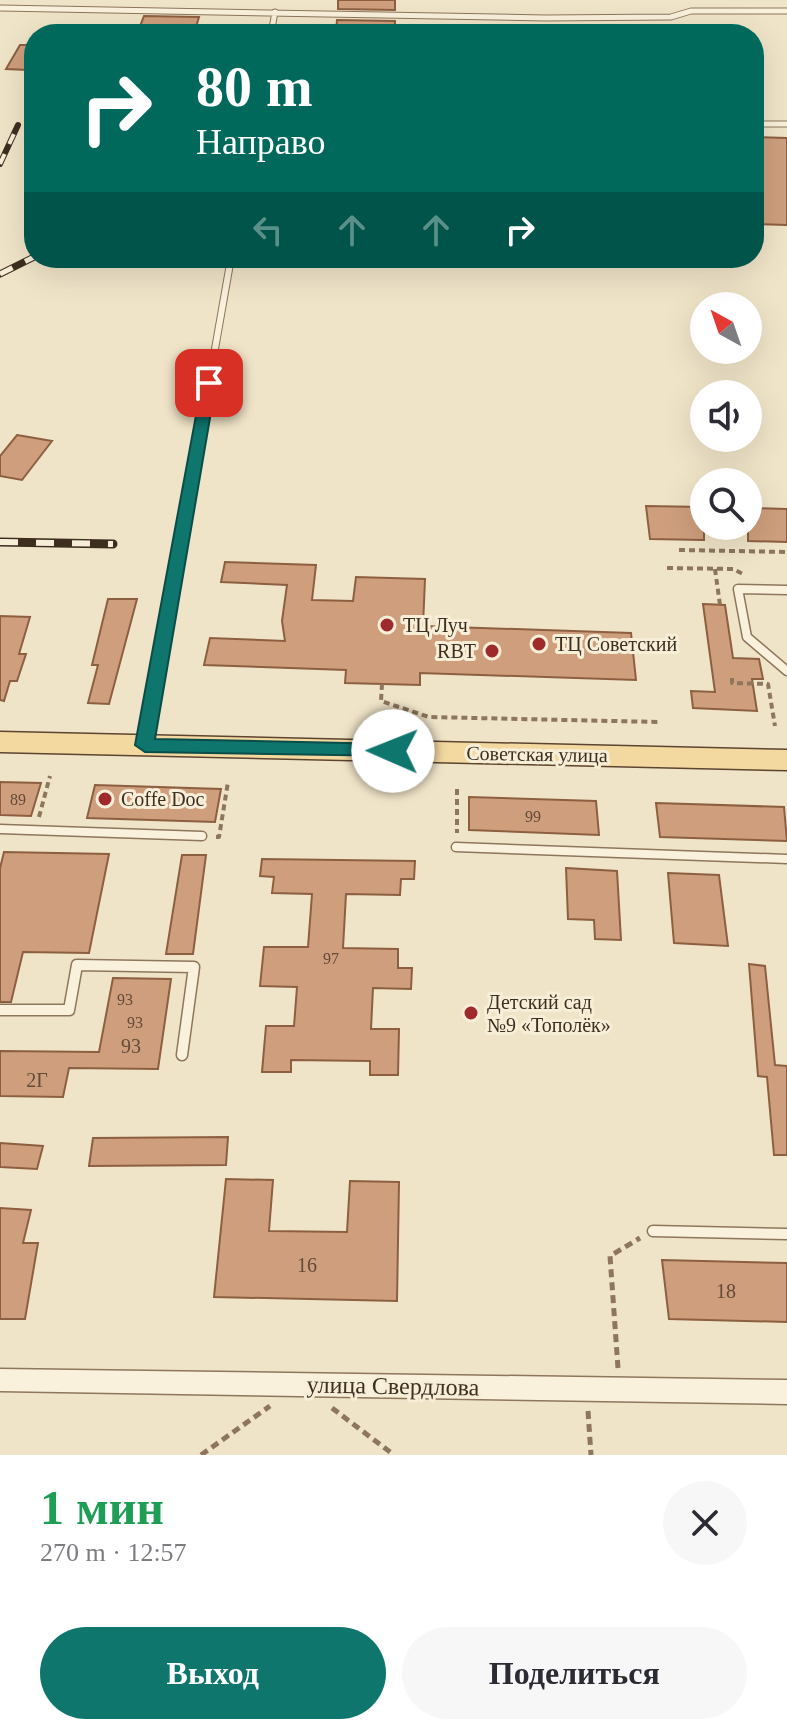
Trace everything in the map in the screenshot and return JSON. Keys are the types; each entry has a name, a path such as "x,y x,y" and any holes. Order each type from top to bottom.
{"main road":[{"name":"Советская улица","path":"0,742 787,760"}],"street":[{"name":"улица Свердлова","path":"0,1380 787,1392"}],"lane":[{"path":"86,9 92,0"},
{"path":"0,8 545,18 671,17 691,11 787,11"},
{"path":"273,24 275,12"},
{"path":"764,124 787,124"},
{"path":"145,745 229,268"},
{"path":"787,590 738,589 747,637 787,671"},
{"path":"0,829 202,836"},
{"path":"456,847 787,859"},
{"path":"0,1010 69,1010 77,965 194,967 182,1055"},
{"path":"653,1231 787,1234"}],"path":[{"path":"679,550 787,552"},
{"path":"667,568 733,569 745,575"},
{"path":"715,569 720,605"},
{"path":"732,678 732,683 768,684 775,726"},
{"path":"382,684 381,701 429,717 659,722"},
{"path":"35,831 50,776"},
{"path":"202,836 219,837 228,782"},
{"path":"456,847 457,789"},
{"path":"620,1389 610,1256 653,1231"},
{"path":"201,1455 301,1384 394,1455"},
{"path":"586,1389 591,1455"}],"building":[{"path":"338,0 395,0 395,10 338,9"},
{"path":"144,16 199,17 197,24 141,24"},
{"path":"337,20 395,21 395,24 337,24"},
{"path":"20,45 24,45 24,70 6,69"},
{"path":"764,137 787,138 787,225 764,224"},
{"path":"17,435 52,441 22,480 0,476 0,456"},
{"path":"646,506 690,507 690,540 650,539"},
{"path":"762,508 787,509 787,542 748,541 762,540"},
{"path":"225,562 316,565 312,600 353,601 356,577 425,579 423,626 631,633 636,680 420,673 420,685 345,683 346,670 204,665 210,638 285,641 282,621 287,585 221,582"},
{"path":"108,599 137,599 109,704 88,703 98,665 92,665"},
{"path":"703,604 725,605 733,658 759,659 763,679 752,679 757,711 693,708 691,691 715,692"},
{"path":"0,616 30,617 19,654 26,654 17,681 10,681 4,701 0,700"},
{"path":"0,782 41,783 31,816 0,815"},
{"path":"95,785 221,789 215,822 87,818"},
{"path":"469,797 596,801 599,835 469,830"},
{"path":"656,803 784,807 787,841 660,837"},
{"path":"4,852 109,854 89,953 23,952 11,1002 0,1002 0,868"},
{"path":"182,855 206,855 193,954 166,954"},
{"path":"262,859 415,861 414,879 401,879 400,895 346,894 343,948 398,949 398,968 412,968 411,989 373,988 371,1029 399,1029 398,1075 370,1075 370,1061 291,1060 291,1072 262,1072 266,1026 294,1026 297,987 260,986 264,947 308,947 312,894 272,893 274,877 260,876"},
{"path":"566,868 617,871 621,940 595,939 594,920 568,919"},
{"path":"668,873 719,875 728,946 674,943"},
{"path":"749,964 765,966 775,1065 787,1066 787,1155 774,1155 767,1077 758,1076"},
{"path":"113,978 171,979 158,1069 69,1068 63,1097 0,1096 0,1051 99,1052"},
{"path":"228,1137 226,1165 89,1166 93,1138"},
{"path":"0,1143 43,1146 37,1169 0,1167"},
{"path":"226,1179 273,1180 269,1231 347,1232 350,1181 399,1182 397,1301 214,1297"},
{"path":"0,1208 31,1210 23,1243 38,1243 25,1319 0,1319"},
{"path":"662,1260 787,1263 787,1322 669,1319"}],"railway":[{"path":"0,164 18,125"},
{"path":"0,274 24,262"},
{"path":"8,542 0,542 113,544"}],"place":[{"name":"ТЦ Луч","path":"387,625"},
{"name":"ТЦ Советский","path":"539,644"},
{"name":"RBT","path":"492,651"},
{"name":"Coffe Doc","path":"105,799"},
{"name":"Детский сад №9 «Тополёк»","path":"471,1013"}],"route":[{"path":"209,383 145,745 393,751"}]}
